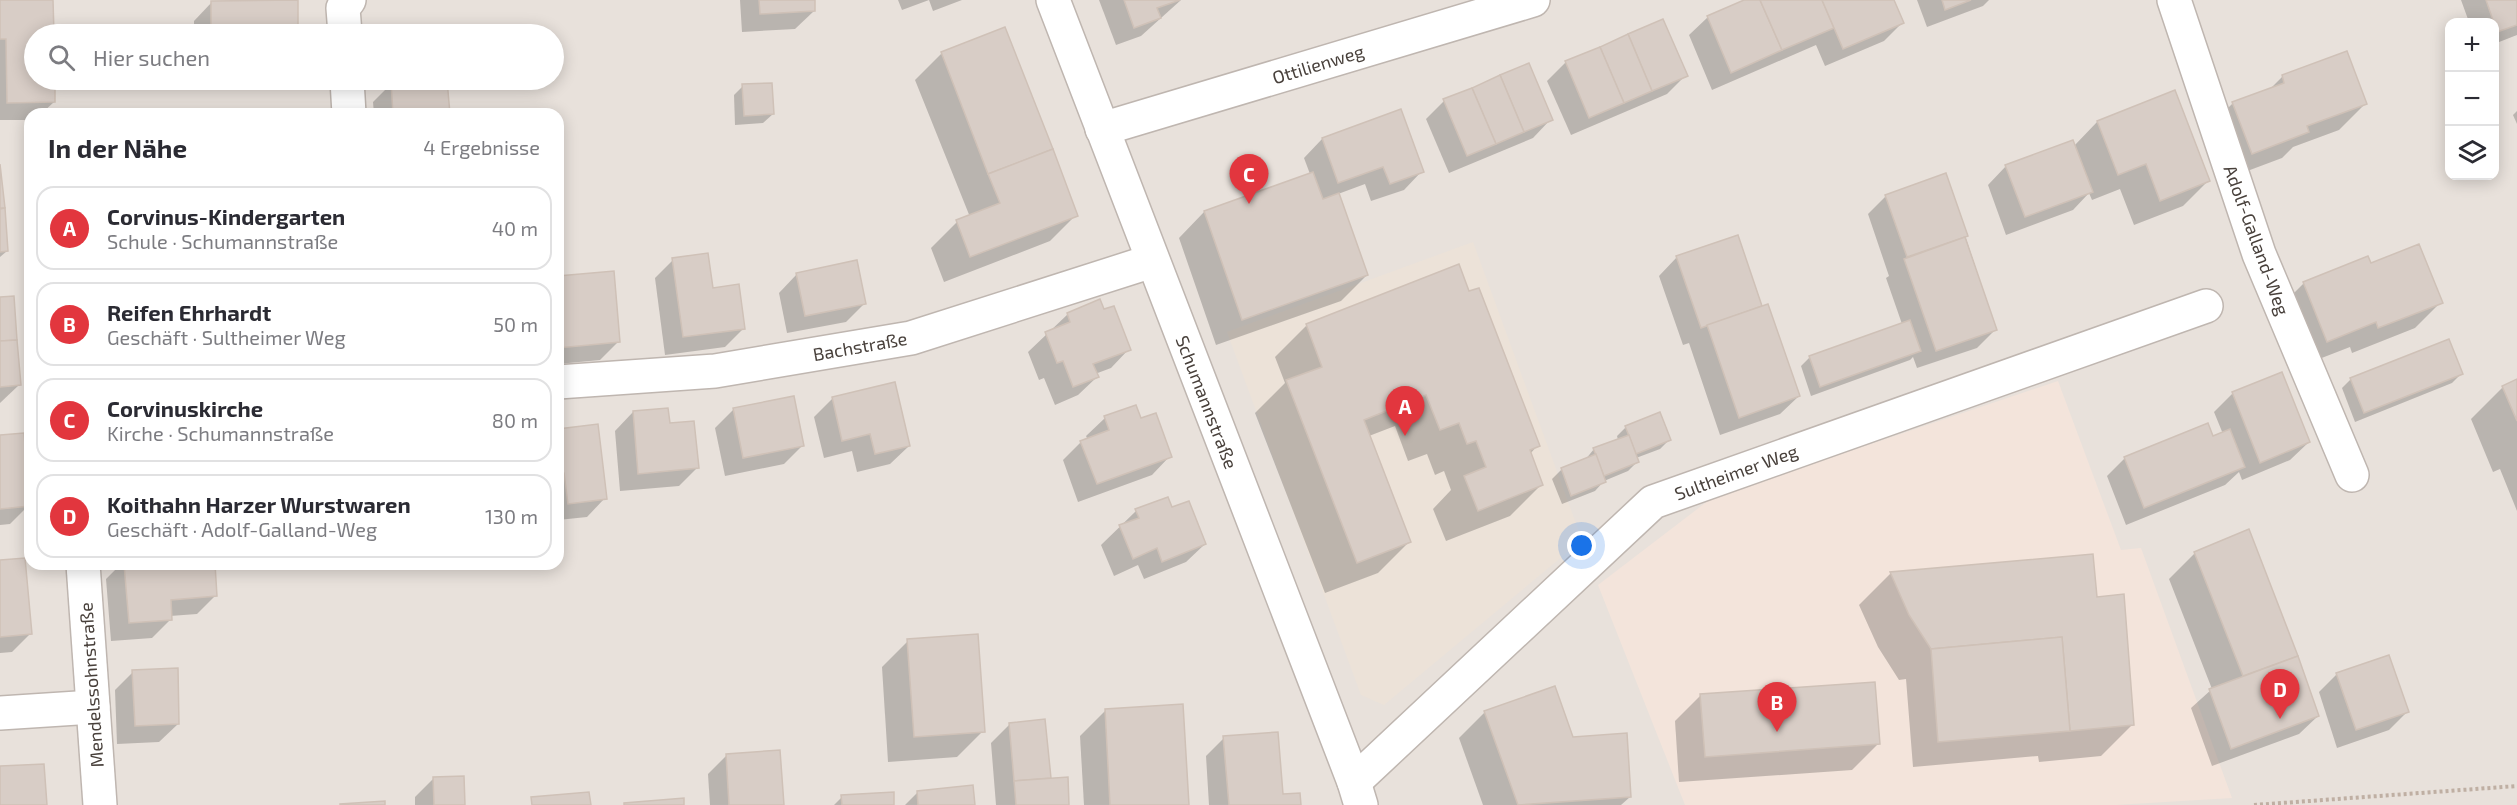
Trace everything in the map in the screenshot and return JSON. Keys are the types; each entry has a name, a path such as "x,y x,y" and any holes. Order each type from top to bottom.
{"street":[{"name":"Schumannstraße","path":"1053,0 1357,793"},
{"name":"Adolf-Galland-Weg","path":"2174,0 2259,254 2352,475"},
{"name":"Ottilienweg","path":"1102,129 1522,1"},
{"path":"348,90 349,108"},
{"name":"Bachstraße","path":"564,382 716,371 911,338 1152,261"},
{"name":"Sultheimer Weg","path":"1357,793 1653,502 2206,306"},
{"name":"Mendelssohnstraße","path":"82,570 100,805"},
{"path":"0,713 93,707"}],"path":[{"path":"2254,805 2517,786"}],"shaded area":[{"path":"0,0 2517,0 2517,805 0,805"},
{"path":"1473,242 1582,540 1384,705 1361,695 1227,332"},
{"path":"2058,381 2121,550 2141,548 2232,798 2115,805 1685,805 1598,585 1713,497"}],"building":[{"path":"0,0 53,0 54,24 24,24 24,90 55,90 55,102 7,103 6,39 0,39"},
{"path":"298,0 298,24 211,24 211,1"},
{"path":"759,0 815,0 815,11 760,14"},
{"path":"1124,0 1180,0 1157,8 1161,18 1134,28"},
{"path":"1744,0 1760,0 1782,50 1731,73 1707,16"},
{"path":"1760,0 1822,0 1834,28 1782,50"},
{"path":"1822,0 1894,0 1904,23 1843,49"},
{"path":"1942,0 1971,0 1945,10"},
{"path":"2486,0 2517,0 2517,25 2499,31 2499,18 2492,18"},
{"path":"1663,19 1688,76 1652,91 1628,34"},
{"path":"1005,27 1053,149 988,174 941,52"},
{"path":"1628,34 1652,91 1624,103 1600,47"},
{"path":"1600,47 1624,103 1589,118 1565,61"},
{"path":"2347,51 2367,104 2307,126 2309,132 2252,154 2232,102 2284,83 2282,75"},
{"path":"1529,63 1553,120 1524,132 1500,75"},
{"path":"1500,75 1524,132 1496,144 1472,88"},
{"path":"772,83 774,114 744,116 742,84"},
{"path":"1472,88 1496,144 1467,156 1443,99"},
{"path":"392,90 448,90 449,108 393,108"},
{"path":"2175,90 2210,181 2160,201 2146,164 2118,175 2097,121"},
{"path":"1401,109 1424,172 1390,184 1383,167 1338,183 1322,138"},
{"path":"2073,140 2093,192 2025,217 2005,165"},
{"path":"1053,149 1078,216 970,257 956,220 1000,203 988,174"},
{"path":"0,164 5,208 0,208"},
{"path":"1313,172 1323,199 1339,193 1368,275 1242,320 1204,211"},
{"path":"1946,173 1968,236 1907,257 1885,195"},
{"path":"5,208 8,251 0,252 0,209"},
{"path":"1738,235 1762,306 1701,328 1676,256"},
{"path":"1965,237 1997,330 1936,351 1904,259"},
{"path":"2419,244 2443,303 2378,328 2376,322 2327,342 2303,282 2368,256 2371,263"},
{"path":"708,253 713,288 739,284 745,329 683,337 672,258"},
{"path":"857,260 866,304 805,316 796,273"},
{"path":"1459,264 1469,291 1479,288 1540,446 1530,450 1543,485 1478,511 1464,476 1486,467 1476,441 1467,444 1459,423 1440,430 1426,395 1364,420 1411,542 1357,563 1286,380 1322,367 1306,324"},
{"path":"614,271 620,342 564,347 564,275"},
{"path":"14,296 17,340 0,341 0,297"},
{"path":"1100,299 1104,309 1114,306 1131,350 1093,364 1099,377 1073,387 1063,361 1057,363 1045,332 1070,322 1067,313"},
{"path":"1768,304 1800,396 1739,418 1707,325"},
{"path":"1910,320 1921,351 1820,387 1809,356"},
{"path":"2449,339 2463,374 2364,413 2350,378"},
{"path":"17,340 21,385 0,387 0,341"},
{"path":"2282,372 2310,442 2260,463 2232,392"},
{"path":"2517,379 2517,421 2502,386"},
{"path":"895,382 910,446 875,454 870,434 842,441 832,397"},
{"path":"794,396 804,446 743,458 733,408"},
{"path":"1136,405 1141,418 1156,413 1172,457 1097,484 1080,441 1109,430 1104,416"},
{"path":"668,408 670,423 694,421 699,468 638,474 633,411"},
{"path":"1660,412 1671,440 1636,454 1625,426"},
{"path":"2208,423 2213,436 2230,429 2245,467 2144,508 2124,457"},
{"path":"598,424 607,499 568,504 564,473 564,428"},
{"path":"24,433 24,507 0,509 0,435"},
{"path":"1629,435 1639,462 1604,476 1593,448"},
{"path":"1596,454 1606,482 1571,496 1561,468"},
{"path":"1168,497 1172,507 1189,501 1206,544 1162,562 1157,548 1133,559 1119,525 1139,518 1135,509"},
{"path":"2249,529 2298,656 2243,676 2194,552"},
{"path":"2093,554 2097,597 2124,594 2134,725 2070,731 2062,637 1931,649 1909,615 1890,572"},
{"path":"24,558 32,634 0,637 0,560"},
{"path":"125,570 215,570 217,596 171,600 172,620 129,623"},
{"path":"978,634 985,732 914,737 907,639"},
{"path":"2062,637 2070,731 1938,742 1931,649"},
{"path":"2389,655 2409,712 2356,730 2336,673"},
{"path":"2298,656 2319,716 2231,749 2209,689"},
{"path":"178,668 179,724 135,726 132,670"},
{"path":"1875,682 1880,744 1705,757 1700,694"},
{"path":"1555,686 1573,737 1627,733 1631,797 1518,805 1484,711"},
{"path":"1183,704 1189,805 1110,805 1105,709"},
{"path":"1045,719 1051,778 1014,781 1009,723"},
{"path":"1278,732 1283,794 1300,793 1301,805 1229,805 1223,736"},
{"path":"780,750 784,805 729,805 726,754"},
{"path":"44,764 47,805 0,805 0,766"},
{"path":"464,776 465,805 434,805 433,777"},
{"path":"1068,777 1069,805 1016,805 1014,781"},
{"path":"973,785 975,805 918,805 917,791"},
{"path":"589,792 591,805 532,805 531,797"},
{"path":"894,792 894,805 842,805 841,795"},
{"path":"684,798 684,805 624,805 624,803"},
{"path":"385,801 385,805 340,805 340,804"}],"place":[{"name":"Corvinuskirche","path":"1249,204"},
{"name":"Corvinus-Kindergarten","path":"1405,436"},
{"name":"Koithahn Harzer Wurstwaren","path":"2280,719"},
{"name":"Reifen Ehrhardt","path":"1777,732"}]}
